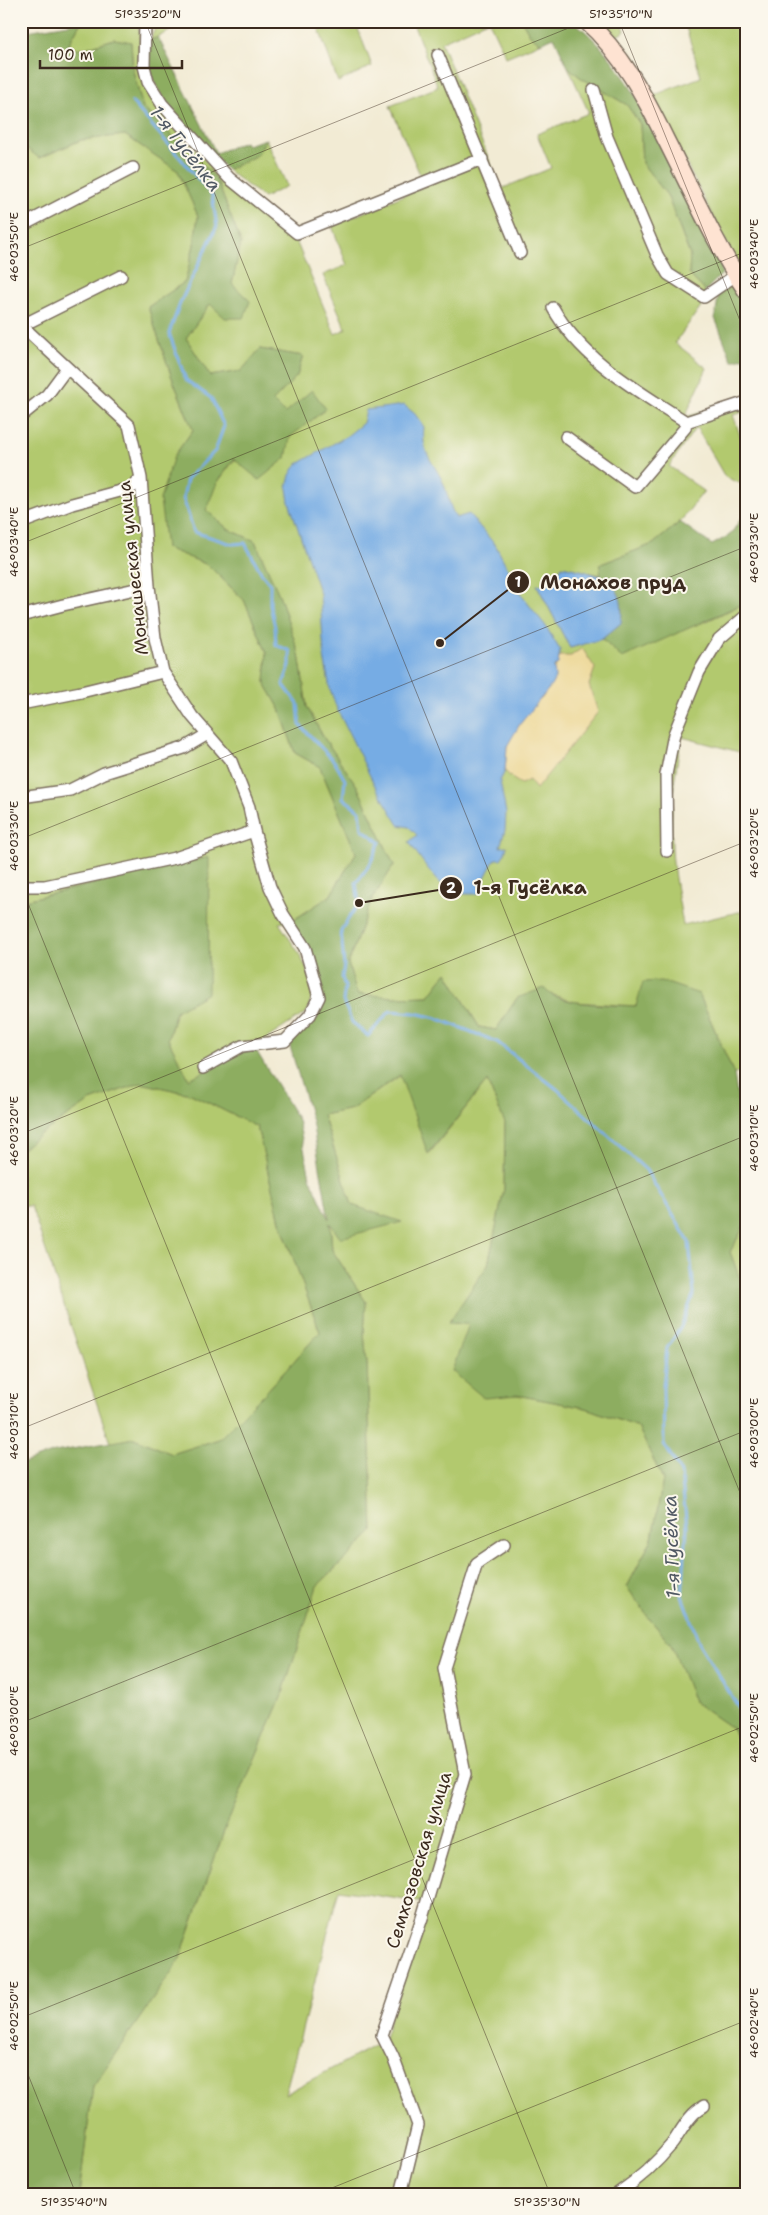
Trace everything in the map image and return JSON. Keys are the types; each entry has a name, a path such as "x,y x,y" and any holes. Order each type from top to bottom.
{"main road":[{"path":"586,21 604,37 647,101 709,227 747,292"}],"street":[{"path":"145,21 144,66 148,82 162,104 229,178 297,233 482,159"},
{"path":"438,55 520,253"},
{"path":"594,90 607,137 657,255 668,274 704,297 736,275"},
{"path":"21,226 133,168"},
{"path":"21,324 31,321 122,276"},
{"path":"553,308 564,328 589,356 686,422"},
{"name":"Монашеская улица","path":"21,324 129,425 141,478 149,586 155,638 163,672 206,735 231,761 249,807 270,887 305,948 319,997 310,1015 285,1041 242,1046 204,1068"},
{"path":"21,416 47,395 67,368"},
{"path":"686,422 747,402"},
{"path":"566,437 635,487 685,428 686,422"},
{"path":"21,523 72,504 131,488 141,478"},
{"path":"21,616 149,586"},
{"path":"667,851 666,775 674,734 699,672 719,639 747,615"},
{"path":"21,704 163,672"},
{"path":"21,797 70,790 104,773 184,748 206,735"},
{"path":"21,886 45,886 175,858 254,831"},
{"name":"Семхозовская улица","path":"401,2194 418,2125 393,2057 382,2035 422,1918 465,1774 444,1668 477,1563 504,1545"},
{"path":"617,2194 641,2178 671,2144 695,2110 704,2106"}],"green space":[{"path":"135,21 140,32 138,67 144,85 160,111 226,183 294,236 335,334 346,329 323,275 347,265 332,226 425,186 390,106 438,87 412,21 488,21 441,42 501,189 551,168 537,134 589,113 568,67 580,77 627,105 640,124 642,163 667,195 690,256 689,274 705,291 706,299 675,343 707,368 685,417 747,399 747,411 733,415 747,455 747,486 725,477 696,427 669,466 704,491 680,522 653,544 601,564 600,575 562,566 556,577 544,586 537,585 570,648 602,639 622,658 666,636 707,621 747,602 747,754 682,737 673,792 672,848 683,925 747,910 747,1071 734,1074 699,994 636,1006 575,1002 547,993 517,998 496,1030 479,1027 447,972 429,996 357,995 348,963 371,901 394,865 357,786 324,738 307,707 299,654 280,597 255,541 228,529 205,510 217,483 235,459 286,458 289,437 326,409 285,413 272,401 297,376 303,356 260,349 242,371 210,376 186,338 210,303 232,284 241,243 216,178 143,108 133,71 131,42 114,39 86,48 66,49 81,22"},
{"path":"163,21 191,21 149,41 158,23"},
{"path":"316,21 355,21 372,66 338,82"},
{"path":"489,21 522,21 530,35 540,43 506,57"},
{"path":"522,21 573,21 590,36 619,69 642,107 721,265 722,274 705,291 689,274 690,255 667,195 642,163 640,124 627,105 580,77 568,67 554,37 540,43 530,35"},
{"path":"595,21 621,21 625,31 612,39"},
{"path":"684,21 747,21 747,283 652,96 701,77"},
{"path":"81,22 66,49 86,48 114,39 131,42 133,71 143,108 216,178 241,243 232,284 250,301 244,318 225,318 210,304 186,338 210,376 241,371 260,349 303,356 297,376 273,401 285,413 312,390 326,409 290,437 286,458 259,480 234,459 217,483 206,510 228,529 255,541 280,597 299,654 307,707 324,738 357,786 394,865 371,901 348,963 357,994 395,997 429,996 447,972 479,1027 496,1030 517,998 544,988 550,994 573,1001 601,1005 636,1006 643,982 661,981 699,994 734,1074 741,1121 747,1120 747,1223 730,1252 744,1290 747,1291 747,1764 733,1729 694,1702 671,1644 648,1617 627,1587 652,1539 663,1480 638,1427 586,1408 517,1395 484,1398 452,1371 469,1324 448,1323 488,1265 504,1189 505,1123 487,1081 428,1154 400,1075 352,1109 323,1115 352,1205 402,1222 340,1238 330,1223 332,1250 366,1302 364,1334 367,1363 373,1532 317,1586 282,1695 224,1831 179,1961 93,2086 79,2194 21,2194 21,1464 55,1452 134,1438 172,1454 219,1439 268,1390 320,1332 280,1221 257,1127 191,1094 141,1083 90,1101 36,1137 21,1150 21,901 209,857 208,993 176,1011 168,1039 189,1079 254,1047 298,1120 310,1177 329,1219 312,1121 289,1043 317,1018 323,999 292,921 330,896 356,853 320,767 295,753 280,709 265,683 267,653 244,600 208,565 166,548 160,499 174,456 193,430 171,375 148,307 185,282 194,245 198,216 178,171 125,135 81,140 39,158 21,144 21,32"},
{"path":"158,37 216,153 245,142 247,145 266,139 257,155 227,170 168,105 151,75 147,60 149,41"},
{"path":"125,135 178,171 198,216 194,245 185,282 148,307 171,375 193,430 174,456 166,548 208,565 244,600 267,653 265,683 280,709 295,753 320,767 356,853 330,896 292,921 279,923 299,953 309,974 313,992 307,1012 254,1047 189,1080 168,1039 176,1012 209,858 21,901 21,144 40,158 81,140"},
{"path":"266,139 287,186 264,198 227,170 257,155"},
{"path":"726,285 734,285 747,304 747,357 732,361 715,318 719,291"},
{"path":"747,510 747,602 622,658 602,639 621,623 611,583 600,575 601,564 653,544 680,522 712,545 730,535"},
{"path":"401,1075 429,1154 487,1081 505,1123 504,1189 488,1265 449,1323 469,1324 484,1397 517,1395 586,1408 638,1427 663,1480 652,1539 627,1587 648,1617 671,1644 694,1702 733,1729 747,1764 747,2194 79,2194 93,2086 179,1961 224,1831 282,1695 317,1586 373,1532 367,1363 364,1334 366,1302 332,1250 330,1221 352,1205 323,1115 352,1109","holes":["339,1890 426,1903 383,2041 285,2094"]},
{"path":"141,1083 191,1094 257,1127 280,1221 320,1332 268,1390 219,1439 172,1454 134,1438 110,1443 31,1206 21,1206 21,1150 36,1137 90,1101"},
{"path":"747,1223 747,1291 744,1290 730,1252"}],"sand":[{"path":"582,648 595,668 589,685 598,712 536,789 529,780 521,784 505,771 507,746 511,737 530,710 543,697 560,656 571,656"}],"water":[{"path":"404,405 415,414 424,427 426,450 443,482 456,518 469,514 496,546 522,596 545,625 560,650 558,664 554,666 555,678 551,686 520,724 507,746 505,771 500,781 506,813 505,830 500,847 507,846 501,859 495,859 483,881 484,887 477,894 453,892 441,884 426,866 409,842 417,835 409,827 399,825 374,784 337,709 330,689 324,657 320,594 289,502 287,488 290,475 296,465 347,436 363,423 366,410"},
{"path":"562,566 598,576 614,587 619,596 622,608 621,623 602,639 570,648 537,585 545,584 552,580"}],"waterway":[{"name":"1-я Гусёлка","path":"132,102 212,195 217,226 181,301 169,333 186,380 211,398 224,426 215,451 187,479 183,498 194,532 232,544 245,543 262,574 270,584 270,605 275,627 276,645 290,651 290,665 283,684 298,704 300,725 334,761 345,780 343,798 360,811 362,829 380,842 370,864 356,883 359,903 341,930 344,966 342,977 345,987 343,1001 352,1022 368,1036 390,1011 415,1013 436,1018 497,1042 557,1089 646,1170 689,1242 694,1293 681,1327 667,1348 663,1388 664,1444 681,1473 687,1527 682,1596 700,1645 747,1721"}],"place":[{"name":"Монахов пруд","path":"440,643"},
{"name":"1-я Гусёлка","path":"359,903"}]}
